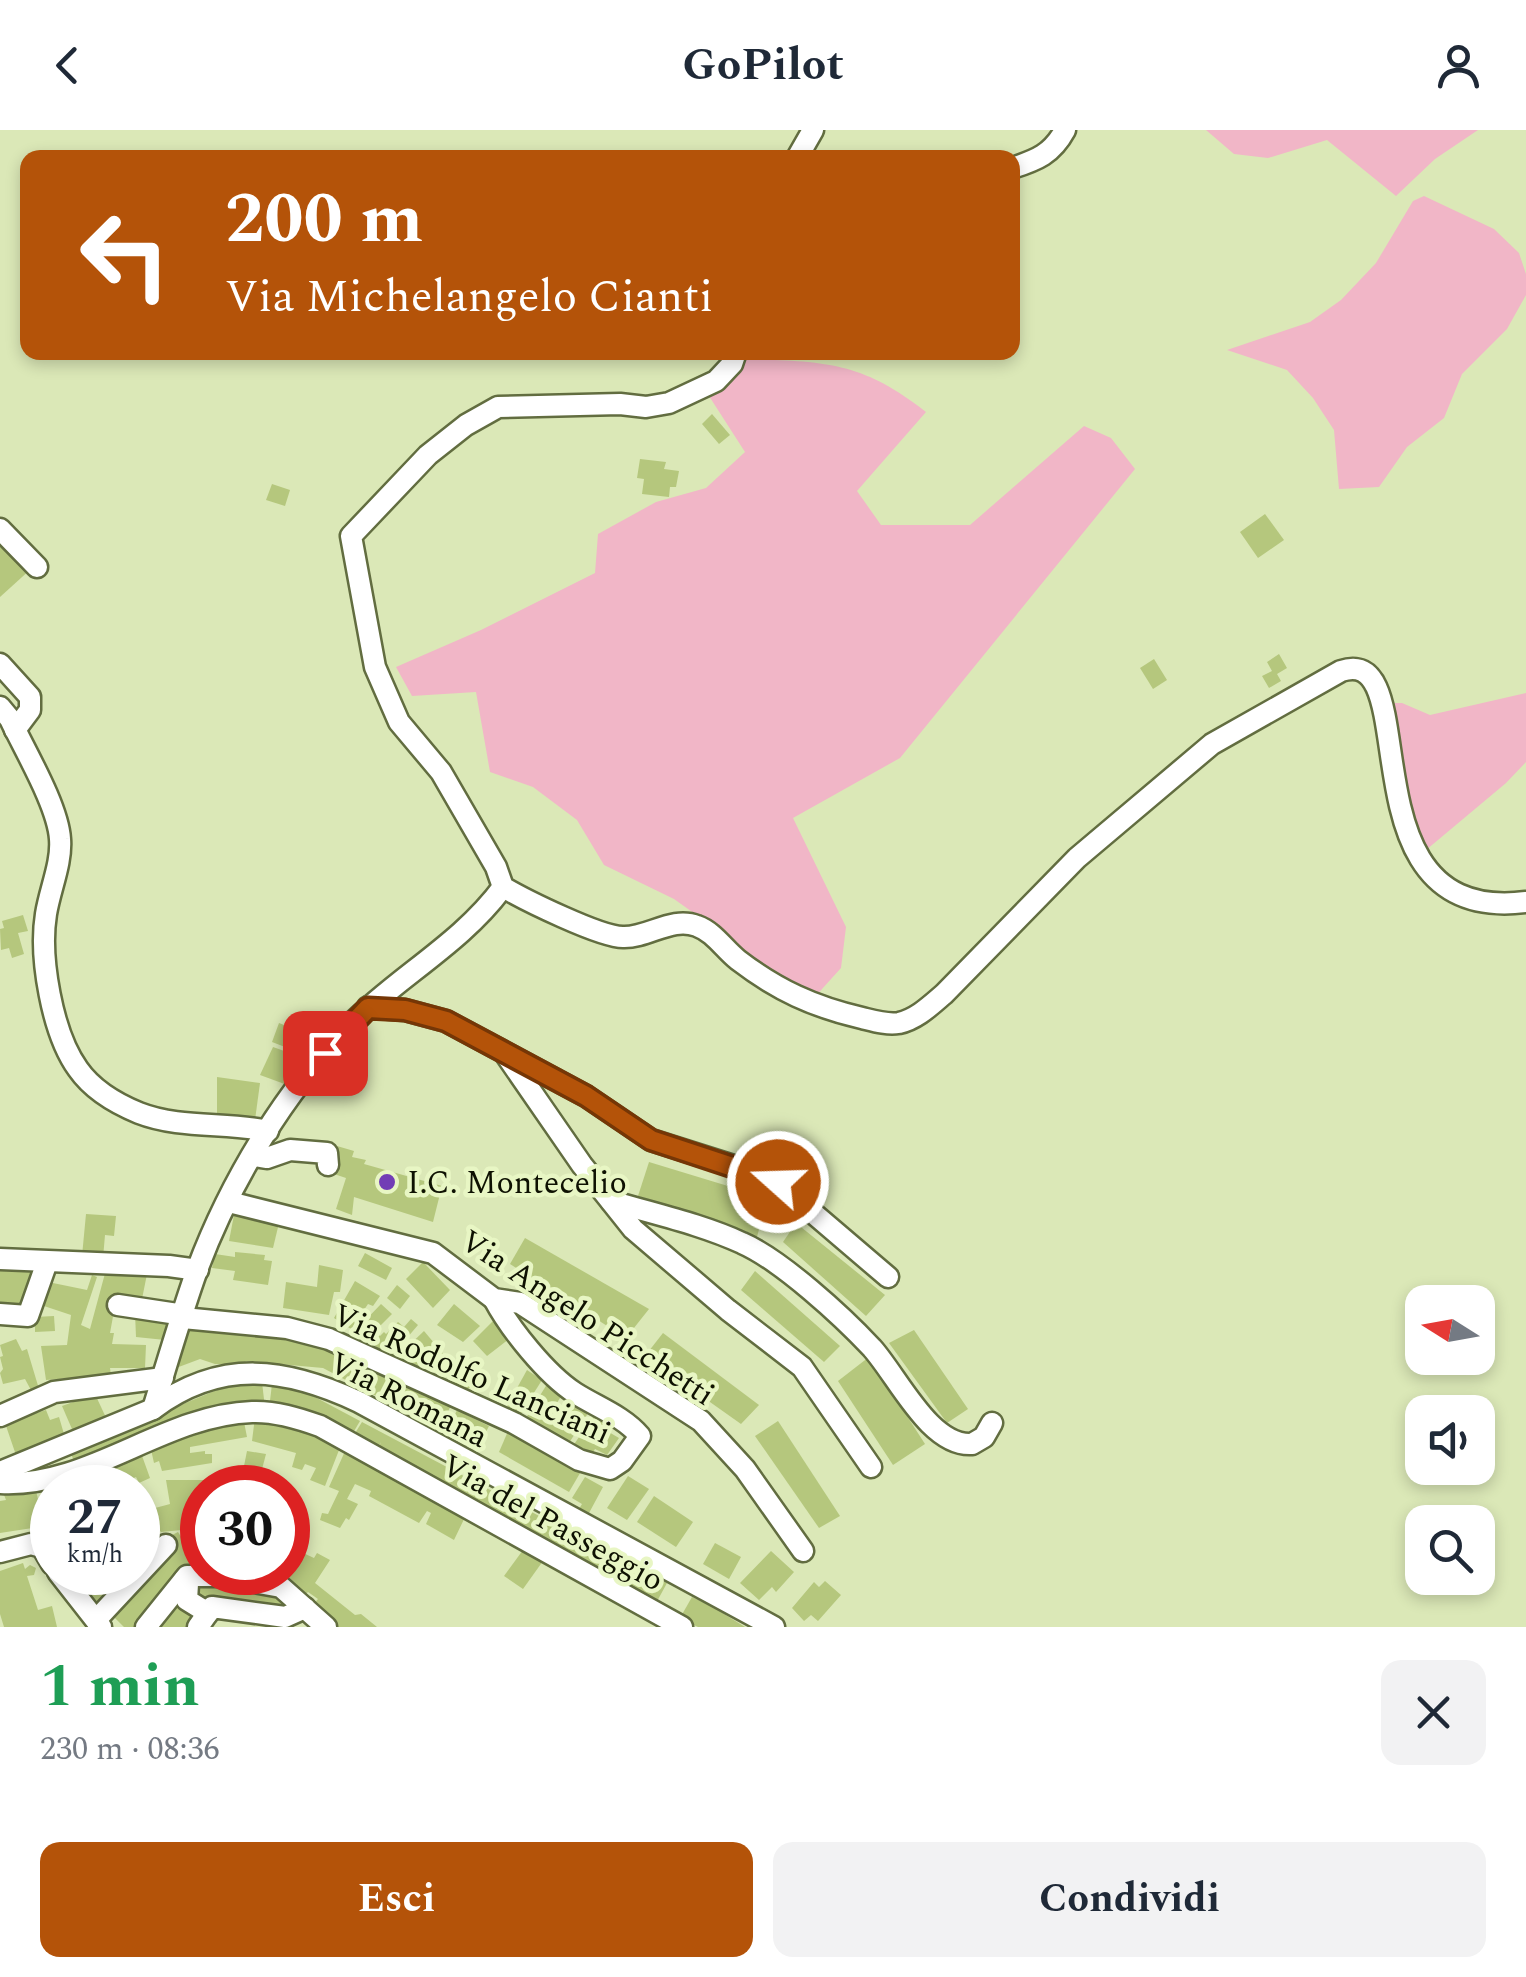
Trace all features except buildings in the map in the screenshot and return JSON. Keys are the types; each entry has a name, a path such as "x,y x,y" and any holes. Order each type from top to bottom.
{"street":[{"path":"1020,165 1044,157 1058,144 1065,130"},
{"path":"733,360 716,381 669,404 498,407 428,454 351,536 374,667 398,722 440,772 496,867 503,887 537,906 612,936 636,936 680,923 696,925 762,978 804,1003 876,1022 901,1022 924,1011 944,994 1068,866 1212,744 1341,671 1353,668 1366,674 1381,698 1403,819 1431,876 1446,888 1476,901 1526,902"},
{"path":"0,529 37,567"},
{"path":"0,664 30,697 30,710 16,730"},
{"path":"0,706 16,730 57,818 60,848 45,917 45,960 55,1016 77,1068 95,1088 141,1114 268,1131"},
{"path":"154,1408 198,1270 228,1202 268,1131 325,1053 368,1008 473,922 503,887"},
{"path":"368,1008 405,1010 434,1017 586,1096 651,1140 772,1178 888,1277"},
{"path":"505,1054 611,1201 652,1247 802,1367 872,1467"},
{"path":"254,1156 267,1158 290,1150 326,1153 328,1166"},
{"path":"611,1201 732,1239 761,1253 863,1339 933,1428 948,1440 972,1444 984,1437 992,1423"},
{"name":"Via Angelo Picchetti","path":"228,1202 433,1253 494,1299 520,1303 701,1421 745,1470 804,1551"},
{"path":"0,1259 198,1270"},
{"path":"0,1314 28,1316 47,1262"},
{"name":"Via Rodolfo Lanciani","path":"118,1305 286,1328 329,1339 514,1423 579,1460 610,1469 622,1462 640,1436 630,1425 570,1390 510,1329 494,1299"},
{"name":"Via Romana","path":"0,1472 154,1408 172,1395 226,1376 269,1372 304,1379 359,1402 774,1627"},
{"path":"0,1416 65,1390 163,1378"},
{"name":"Via del Passeggio","path":"0,1482 36,1483 54,1478 225,1415 278,1414 320,1426 682,1627"},
{"path":"0,1552 30,1544"},
{"path":"76,1595 99,1624 166,1545"},
{"path":"146,1627 180,1585"},
{"path":"187,1595 203,1620 212,1607 285,1617 305,1608"},
{"path":"290,1595 326,1627"}],"shaded area":[{"path":"1206,130 1478,130 1435,159 1396,196 1327,140 1268,158 1234,154"},
{"path":"1424,196 1494,229 1519,253 1526,274 1526,295 1507,329 1462,374 1444,418 1407,447 1379,487 1339,489 1334,430 1313,398 1287,370 1227,350 1310,322 1341,300 1376,263 1413,201"},
{"path":"745,360 798,361 861,374 903,395 926,412 857,491 881,525 970,525 1084,426 1111,438 1135,469 900,758 793,818 846,927 841,968 813,999 759,968 719,931 674,899 604,865 577,820 533,787 490,772 476,692 412,696 396,667 595,573 598,534 656,502 706,488 745,452 709,396"},
{"path":"1526,693 1526,762 1426,850 1404,799 1390,703 1402,703 1430,715"}],"place":[{"name":"I.C. Montecelio","path":"387,1182"}],"route":[{"path":"325,1053 368,1008 424,1014 455,1025 586,1096 651,1140 778,1182"}]}
